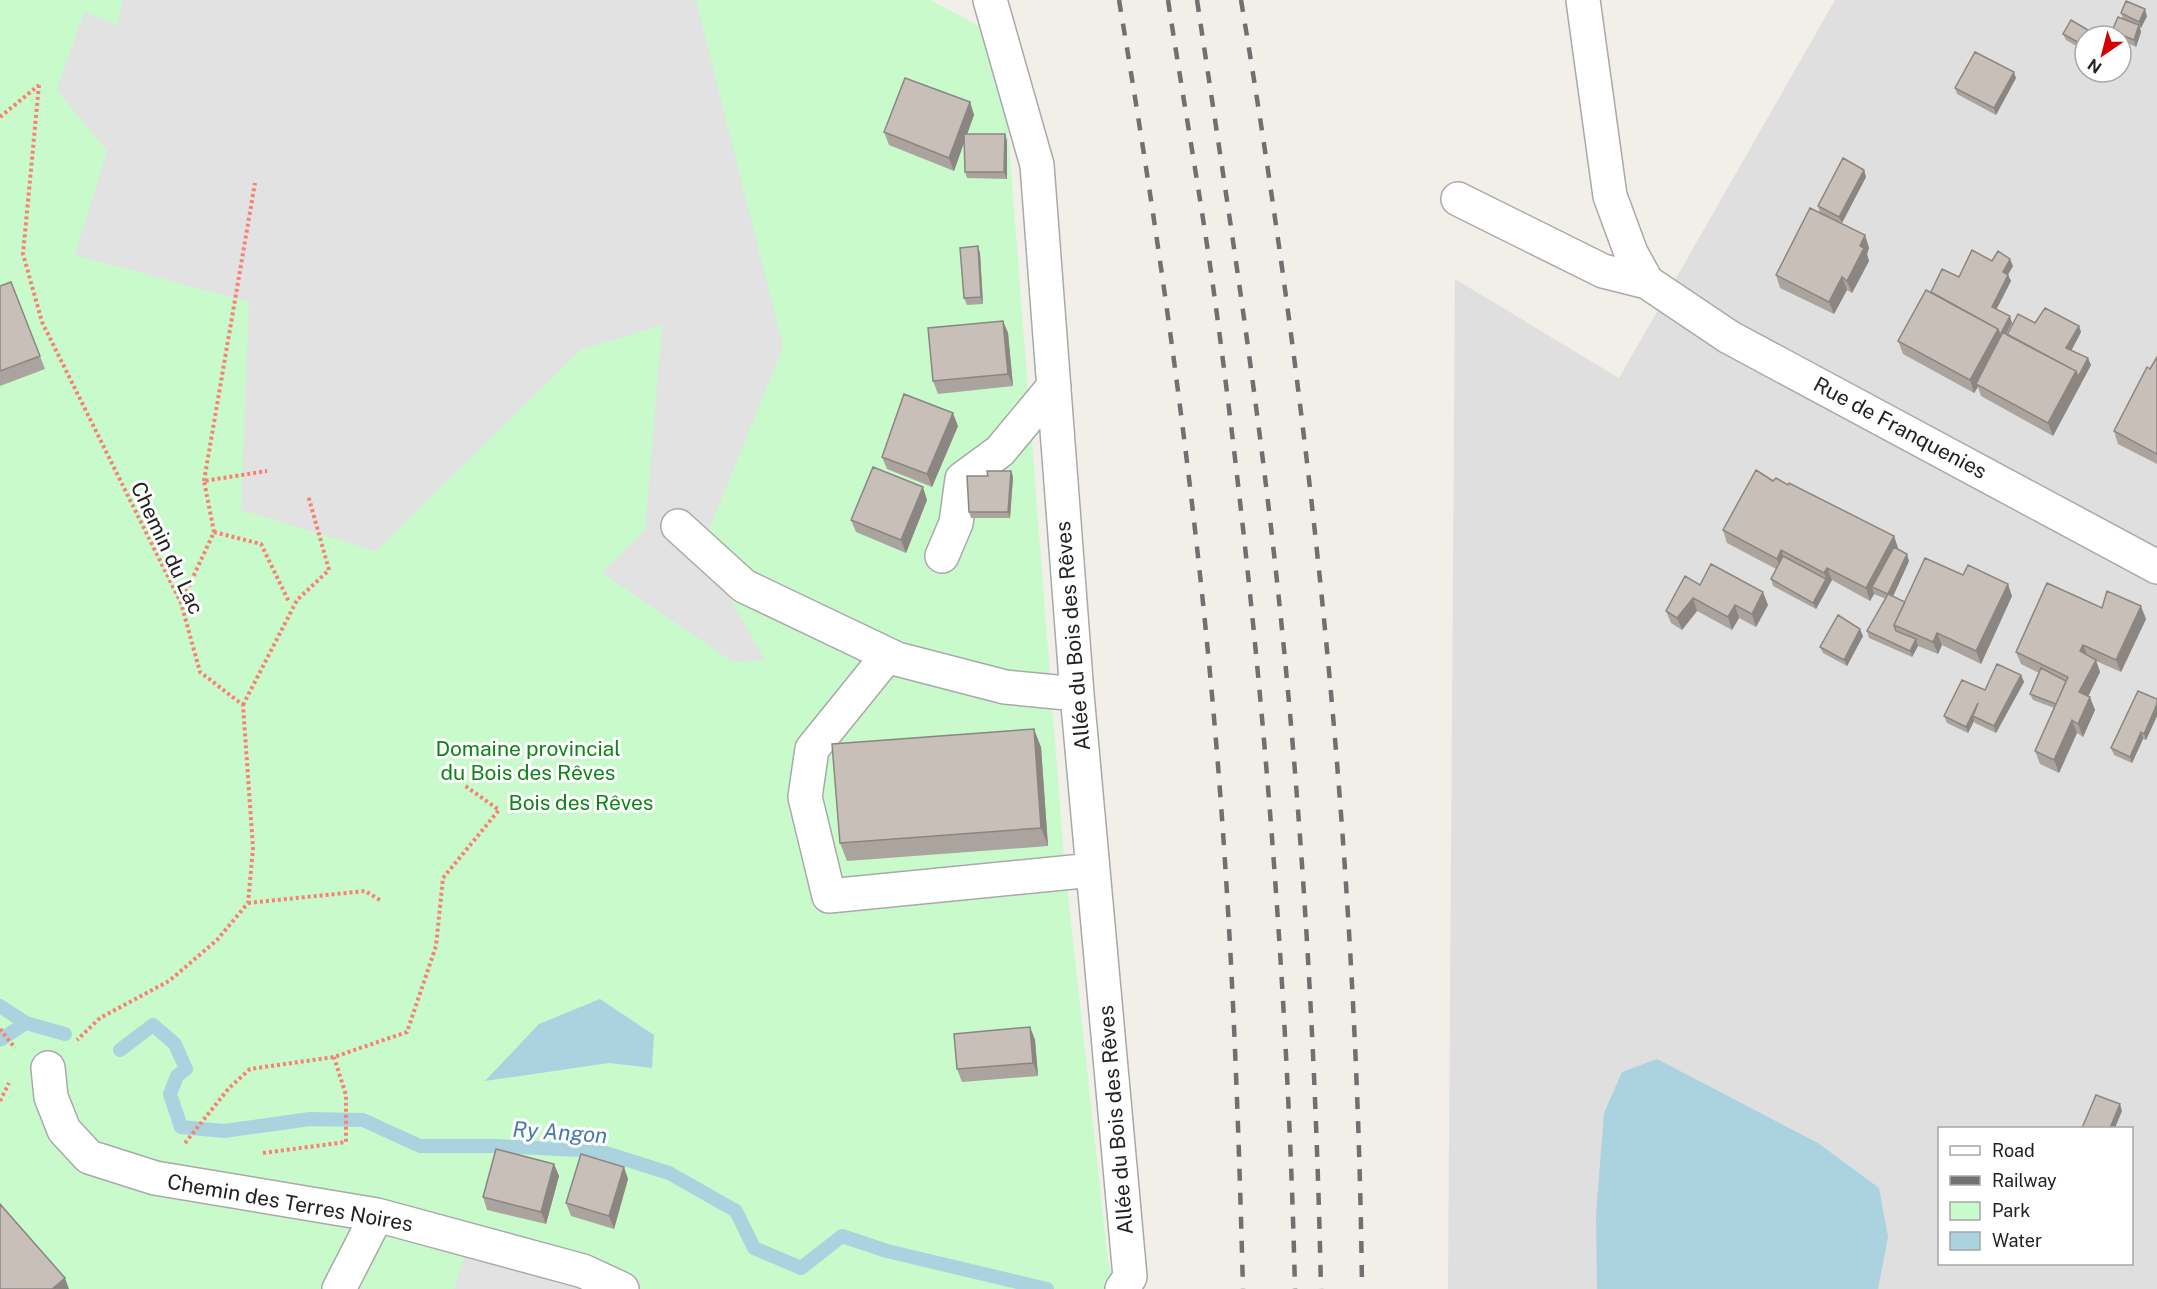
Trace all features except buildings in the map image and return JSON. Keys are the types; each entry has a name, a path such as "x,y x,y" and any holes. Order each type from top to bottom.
{"street":[{"name":"Allée du Bois des Rêves","path":"990,0 1037,165 1077,694 1126,1283"},
{"path":"1583,0 1610,196 1631,253 1647,282"},
{"path":"1458,199 1603,271 1647,282"},
{"name":"Rue de Franquenies","path":"1647,282 1729,337 2157,567"},
{"path":"942,556 956,523 962,479 1000,451 1054,386"},
{"path":"678,526 744,586 888,655 1005,687 1077,694"},
{"path":"888,655 812,749 805,797 829,896 1093,870"},
{"name":"Chemin des Terres Noires","path":"35,1062 64,1130 89,1157 155,1178 377,1215 583,1271 622,1289"},
{"path":"339,1289 377,1215"}],"path":[{"name":"Chemin du Lac","path":"0,117 39,85 23,254 42,322 181,603 200,672 243,705"},
{"path":"181,603 214,532 204,481 255,183"},
{"path":"204,481 267,471"},
{"path":"0,1029 35,1062 100,1018 169,981 217,940 248,903 253,848 243,705 297,600 329,570 308,495"},
{"path":"214,532 261,544 289,602"},
{"path":"188,1138 229,1088 250,1069 334,1058 407,1032 436,946 443,878 499,810 464,785"},
{"path":"248,903 365,891 380,900"},
{"path":"255,1154 346,1142 348,1128 346,1095 334,1058"}],"shaded area":[{"path":"122,0 696,0 783,347 702,547 765,660 733,662 602,573 645,530 662,325 580,350 376,551 241,510 249,302 75,255 107,151 57,90 84,12 118,25"},
{"path":"1835,0 2157,0 2157,1289 1448,1289 1455,279 1619,378"},
{"path":"466,1252 581,1289 454,1289"}],"green space":[{"name":"Domaine provincial du Bois des Rêves","path":"0,0 931,0 990,32 1004,78 1064,858 1108,1261 1117,1289 0,1289"}],"water":[{"path":"600,999 654,1035 652,1068 609,1063 485,1081 539,1024"},
{"path":"1657,1059 1818,1143 1879,1188 1888,1237 1878,1289 1597,1289 1596,1214 1604,1113 1622,1072"}],"waterway":[{"name":"Ry Angon","path":"0,1006 26,1023"},
{"name":"Ry Angon","path":"0,1040 26,1023 65,1034"},
{"name":"Ry Angon","path":"120,1050 153,1025 175,1044 186,1069 177,1076 170,1094 181,1127 224,1131 310,1119 363,1120 420,1146 497,1146 599,1151 669,1173 736,1211 754,1248 801,1268 842,1236 887,1251 1047,1289"}],"railway":[{"path":"1119,0 1168,316 1206,634 1231,957 1243,1289"},
{"path":"1168,0 1217,315 1258,679 1278,923 1295,1289"},
{"path":"1197,0 1252,375 1279,600 1302,858 1316,1117 1321,1289"},
{"path":"1241,0 1289,320 1326,642 1351,966 1362,1289"}],"park label":[{"name":"Bois des Rêves","path":"581,803"}]}
